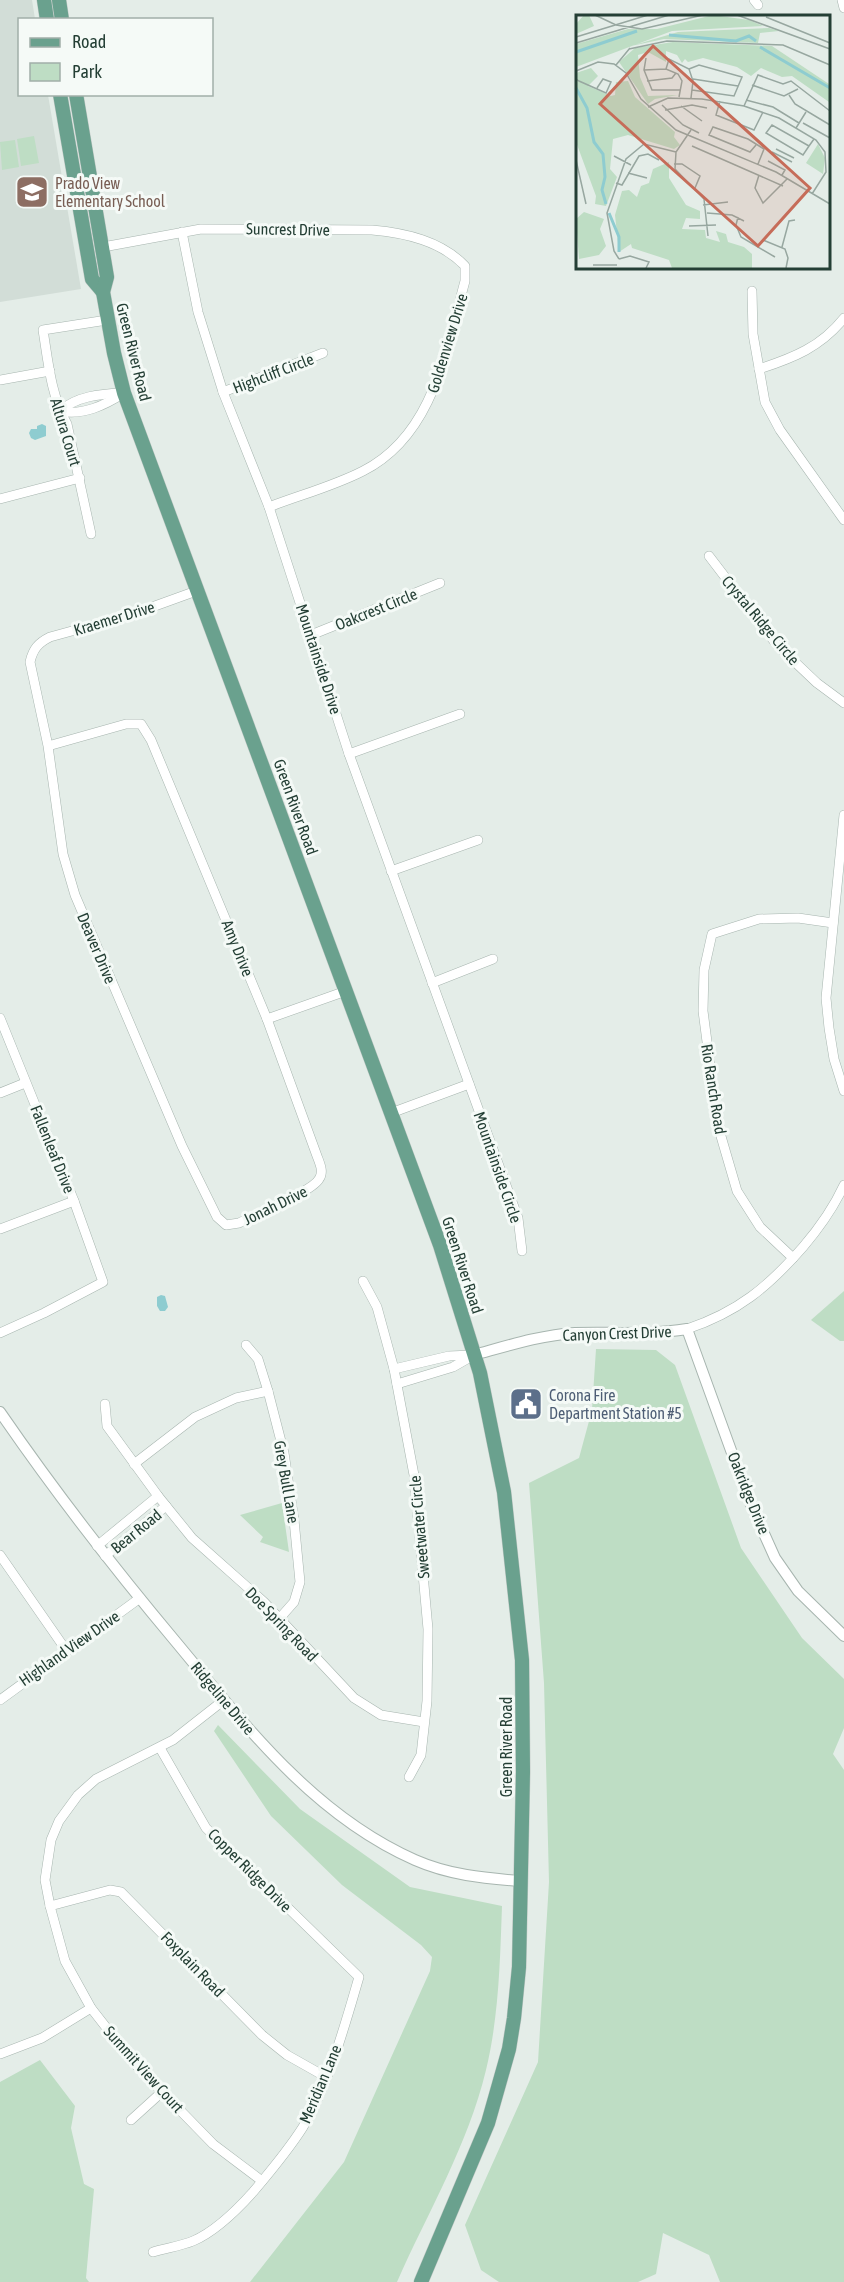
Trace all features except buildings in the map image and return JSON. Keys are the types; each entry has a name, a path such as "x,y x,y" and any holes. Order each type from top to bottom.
{"main road":[{"path":"44,0 47,18"},
{"path":"59,0 62,18"},
{"name":"Green River Road","path":"60,96 92,279 102,292 124,393 199,590 440,1245 474,1355 504,1492 522,1660 523,1717 517,1992 509,2049 488,2123 444,2222 421,2282"},
{"name":"Green River Road","path":"75,96 107,277 102,292"},
{"path":"82,226 102,247"}],"street":[{"path":"842,0 844,8"},
{"name":"Suncrest Drive","path":"102,247 182,232 220,228 372,230 394,232 423,240 455,255 465,266"},
{"name":"Mountainside Drive","path":"182,232 198,312 223,392 269,507 350,754 469,1084"},
{"name":"Goldenview Drive","path":"269,507 362,472 400,445 422,415 432,393 465,281 465,266"},
{"path":"752,291 753,334 765,402 780,430 844,520"},
{"path":"759,369 803,354 844,318"},
{"name":"Altura Court","path":"91,534 67,424 60,411 50,371 43,330 107,320"},
{"name":"Highcliff Circle","path":"223,392 323,353"},
{"path":"0,380 50,371"},
{"path":"60,411 69,403 102,394 124,393"},
{"path":"0,499 80,477"},
{"name":"Crystal Ridge Circle","path":"709,556 777,645 817,683 844,704"},
{"name":"Oakcrest Circle","path":"311,635 441,583"},
{"name":"Kraemer Drive","path":"33,651 42,641 50,637 130,615 199,590"},
{"name":"Deaver Drive","path":"33,651 30,662 48,746 63,854 75,895 182,1146 217,1217 226,1225"},
{"path":"350,754 460,714"},
{"name":"Amy Drive","path":"48,746 126,724 141,724 151,740 267,1019 317,1156 321,1178"},
{"path":"844,815 826,998 829,1028 839,1058 844,1091"},
{"path":"391,872 478,840"},
{"name":"Rio Ranch Road","path":"793,1258 760,1227 737,1191 718,1126 703,1011 704,970 712,934 759,919 798,918 833,923"},
{"path":"432,983 493,959"},
{"path":"267,1019 346,991"},
{"name":"Fallenleaf Drive","path":"0,1018 75,1201 103,1282 0,1333"},
{"path":"0,1093 26,1083"},
{"path":"391,1113 469,1084"},
{"name":"Mountainside Circle","path":"469,1084 518,1218 522,1251"},
{"name":"Jonah Drive","path":"226,1225 239,1223 311,1189 321,1178"},
{"name":"Canyon Crest Drive","path":"394,1369 449,1356 474,1355 533,1340 574,1333 639,1334 687,1329 712,1321 735,1308 774,1280 824,1222 844,1185"},
{"path":"0,1229 75,1201"},
{"name":"Sweetwater Circle","path":"363,1281 377,1307 394,1369 414,1475 428,1629 427,1701 421,1755 409,1777"},
{"name":"Oakridge Drive","path":"687,1329 749,1500 775,1558 798,1591 844,1636"},
{"name":"Grey Bull Lane","path":"246,1345 258,1359 268,1391 284,1454 294,1520 300,1582 294,1602 279,1619"},
{"name":"Canyon Crest Drive","path":"397,1383 453,1367 474,1355"},
{"path":"134,1464 195,1417 236,1398 268,1391"},
{"name":"Doe Spring Road","path":"105,1404 107,1426 192,1538 264,1602 354,1698 381,1715 424,1722"},
{"name":"Ridgeline Drive","path":"0,1412 105,1556 224,1700 281,1764 309,1790 339,1815 413,1859 455,1874 520,1881"},
{"name":"Bear Road","path":"97,1546 158,1496"},
{"name":"Bear Road","path":"105,1556 166,1506"},
{"path":"0,1555 66,1650"},
{"name":"Highland View Drive","path":"0,1700 140,1598"},
{"name":"Summit View Court","path":"224,1700 189,1729 160,1748 96,1779 68,1808 59,1821 51,1840 45,1880 65,1961 91,2008 134,2063 213,2144 262,2181"},
{"name":"Copper Ridge Drive","path":"160,1748 206,1828 359,1977"},
{"name":"Foxplain Road","path":"50,1906 110,1890 121,1892 262,2035 287,2055 326,2077"},
{"name":"Meridian Lane","path":"153,2252 193,2241 240,2207 303,2127 326,2077 344,2029 359,1977"},
{"path":"0,2054 42,2038 91,2008"},
{"path":"131,2120 163,2091"}],"shaded area":[{"name":"Prado View Elementary School","path":"0,0 32,0 35,18 18,18 18,96 48,96 81,289 0,302"}],"green space":[{"path":"34,136 39,163 21,166 17,139"},
{"path":"15,140 19,167 2,170 0,142"},
{"path":"844,1291 844,1341 840,1341 811,1320"},
{"path":"596,1349 656,1350 675,1365 741,1548 802,1638 844,1679 844,1728 833,1754 844,1770 844,2282 720,2282 709,2255 663,2233 656,2274 638,2282 499,2282 481,2270 465,2225 538,2062 549,1882 544,1683 529,1483 579,1458 592,1410"},
{"path":"282,1503 289,1552 260,1542 263,1537 240,1515"},
{"path":"218,1725 300,1809 410,1887 502,1906 496,2009 486,2070 458,2152 397,2282 250,2282 344,2162 430,1971 432,1957 421,1945 342,1885 271,1816 214,1731"},
{"path":"40,2060 75,2106 71,2128 84,2184 94,2189 86,2278 89,2282 0,2282 0,2082"}],"water":[{"path":"42,424 46,426 46,436 35,440 31,438 29,433 31,429 37,429 37,426"},
{"path":"165,1296 168,1307 165,1311 160,1311 157,1306 157,1297"}],"place":[{"name":"Prado View Elementary School","path":"32,192"},
{"name":"Corona Fire Department Station #5","path":"526,1404"}]}
